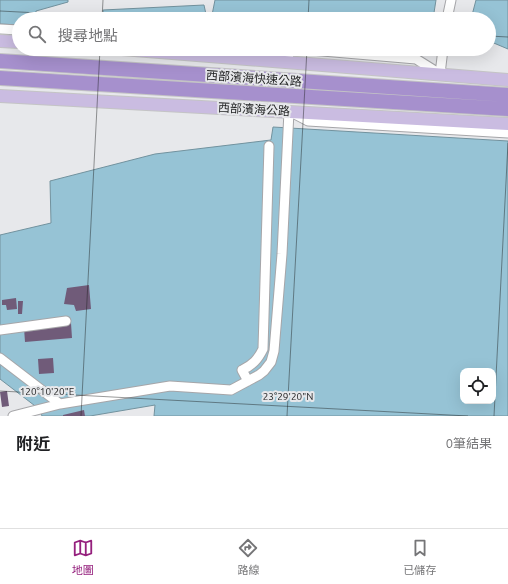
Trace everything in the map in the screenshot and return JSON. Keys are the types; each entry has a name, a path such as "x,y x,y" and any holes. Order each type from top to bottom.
{"highway":[{"name":"西部濱海快速公路","path":"0,61 377,88 508,95"},
{"name":"西部濱海快速公路","path":"0,78 508,109"}],"main road":[{"path":"0,41 12,42"},
{"path":"235,56 288,63 508,80"},
{"name":"西部濱海公路","path":"0,96 508,124"}],"street":[{"path":"448,12 451,0"},
{"path":"0,29 12,30"},
{"path":"288,56 288,63"},
{"path":"356,68 357,56"},
{"path":"386,56 416,58 440,74 442,56"},
{"path":"243,380 250,367 258,359 263,349 275,212 289,111 308,121 508,133"},
{"path":"14,416 60,404 170,386 231,390 243,380 264,371 273,357 272,254 275,212 269,146"},
{"path":"0,330 66,321"},
{"path":"0,358 60,404"}],"water":[{"path":"0,0 68,0 68,2 36,12 12,12 12,25 0,24"},
{"path":"215,0 436,0 434,12 213,12"},
{"path":"476,0 508,0 508,49 496,44 496,12 473,12"},
{"path":"204,5 206,12 103,12 103,10"},
{"path":"273,127 508,141 508,416 154,416 155,405 90,416 42,416 39,409 0,379 0,235 51,223 50,181 155,154 271,140"}],"building":[{"path":"89,285 91,309 76,311 74,305 64,304 67,288"},
{"path":"16,298 17,309 7,310 6,305 2,305 2,300"},
{"path":"18,301 23,301 22,314 18,314"},
{"path":"71,323 72,338 25,342 24,328"},
{"path":"53,358 54,373 39,374 38,359"},
{"path":"7,391 9,406 2,407 0,392"},
{"path":"84,410 85,416 63,416 63,415"}]}
